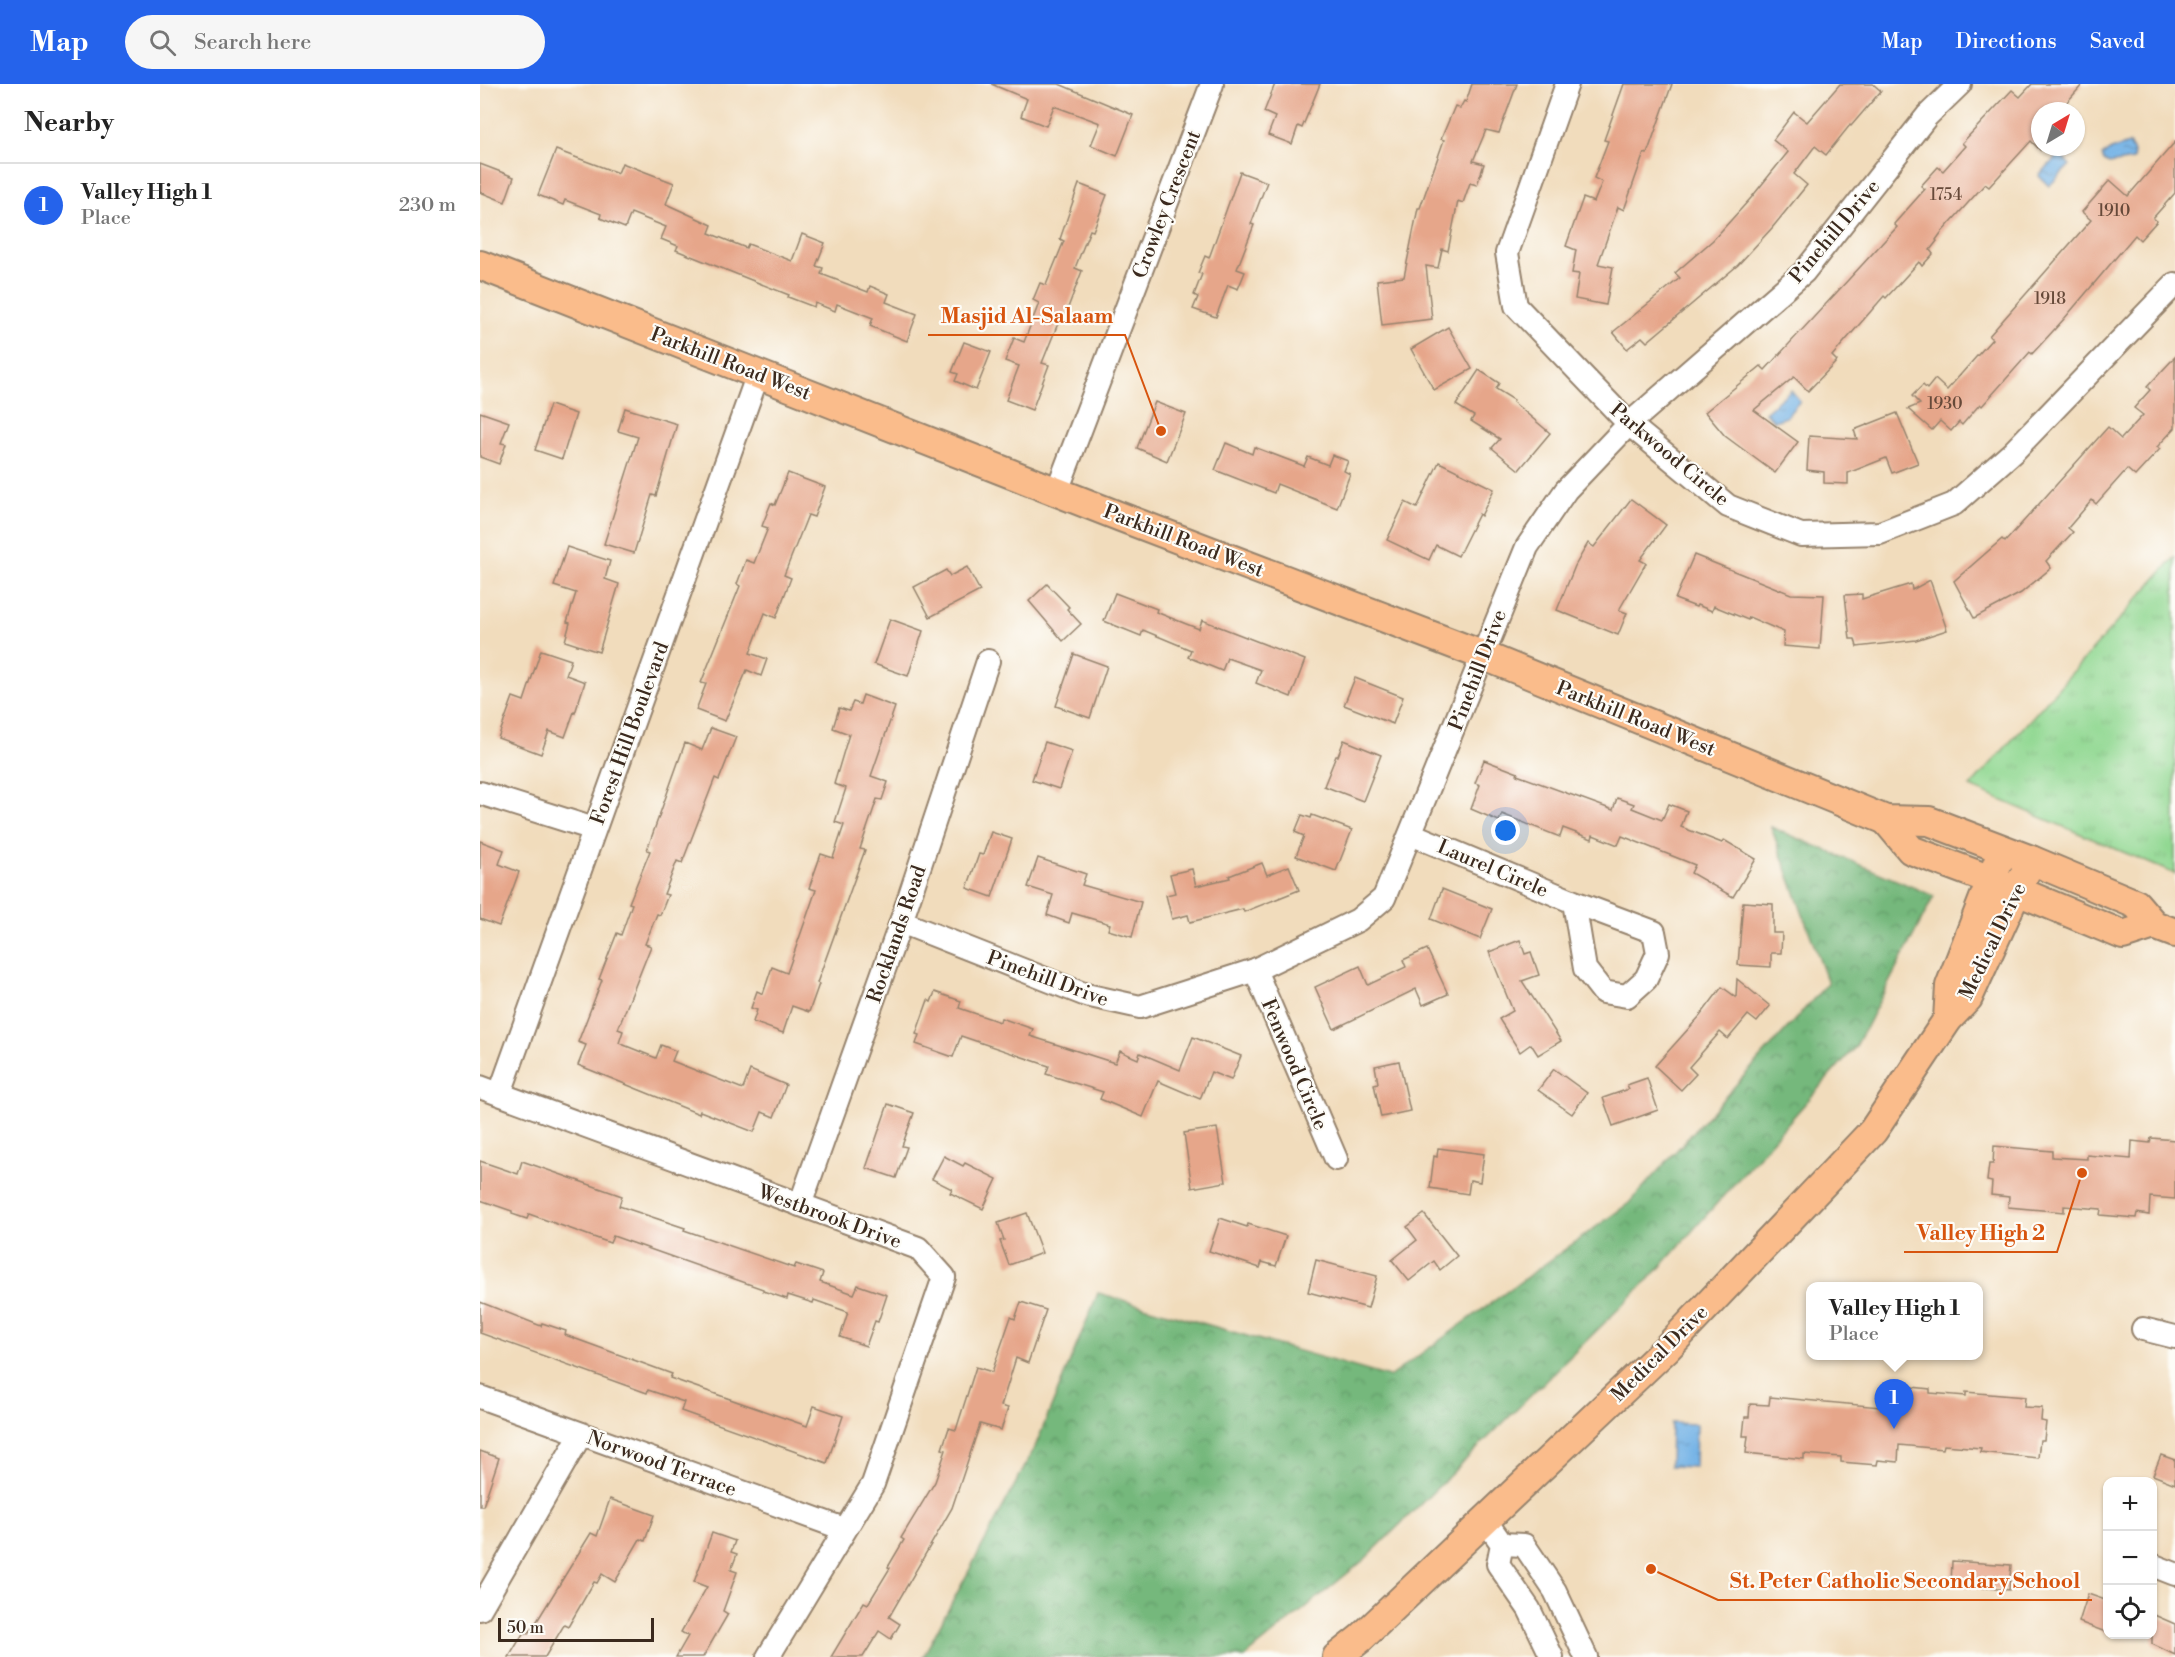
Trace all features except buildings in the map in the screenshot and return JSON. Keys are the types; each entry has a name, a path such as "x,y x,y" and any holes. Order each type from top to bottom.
{"main road":[{"name":"Parkhill Road West","path":"480,265 1482,655 1886,820 1929,821 2031,860 2136,904 2164,929"},
{"name":"Parkhill Road West","path":"1886,820 1911,850 1991,880 2123,935 2164,929"},
{"name":"Medical Drive","path":"1948,1019 1950,986 2003,850"},
{"name":"Medical Drive","path":"1337,1657 1361,1638 1666,1348 1873,1131 1948,1019 1968,998 2031,860"}],"street":[{"name":"Crowley Crescent","path":"1057,491 1212,84"},
{"name":"Parkwood Circle","path":"1567,84 1508,253 1516,306 1629,424 1728,506 1801,535 1880,532 1954,504 2013,452 2175,284"},
{"name":"Pinehill Drive","path":"901,922 1086,995 1140,1007 1255,970 1358,920 1384,898 1472,687 1482,655 1527,547 1566,490 1629,424 1803,272 1927,116 1960,84"},
{"name":"Forest Hill Boulevard","path":"490,1090 594,830 758,374"},
{"name":"Rocklands Road","path":"800,1205 901,922 988,661"},
{"path":"480,793 594,830"},
{"name":"Laurel Circle","path":"1411,834 1574,902"},
{"name":"Fenwood Circle","path":"1255,970 1336,1159"},
{"name":"Westbrook Drive","path":"490,1090 918,1248 944,1277 873,1484 768,1657"},
{"path":"2143,1329 2175,1337"},
{"name":"Norwood Terrace","path":"480,1396 844,1529"},
{"path":"480,1609 581,1434"},
{"path":"1485,1520 1502,1544 1498,1564 1528,1609 1552,1657"},
{"path":"1502,1544 1524,1545 1555,1591 1586,1657"},
{"path":"2157,1568 2175,1574"}],"green space":[{"path":"2175,557 2175,874 1970,787"},
{"path":"1771,827 1934,896 1856,1046 1656,1272 1365,1559 1245,1657 923,1657 1035,1447 1098,1293 1389,1377 1629,1203 1828,983"}],"water":[{"path":"2129,144 2134,152 2133,160 2109,164 2104,161 2102,156 2108,151"},
{"path":"2057,156 2061,156 2070,165 2049,186 2039,176"},
{"path":"1791,390 1800,401 1786,417 1774,421 1765,412"},
{"path":"1671,1423 1696,1424 1695,1467 1670,1466"}],"place":[{"name":"Masjid Al-Salaam","path":"1161,431"},
{"name":"Valley High 2","path":"2082,1173"},
{"name":"Valley High 1","path":"1894,1429"},
{"name":"St. Peter Catholic Secondary School","path":"1651,1569"}]}
